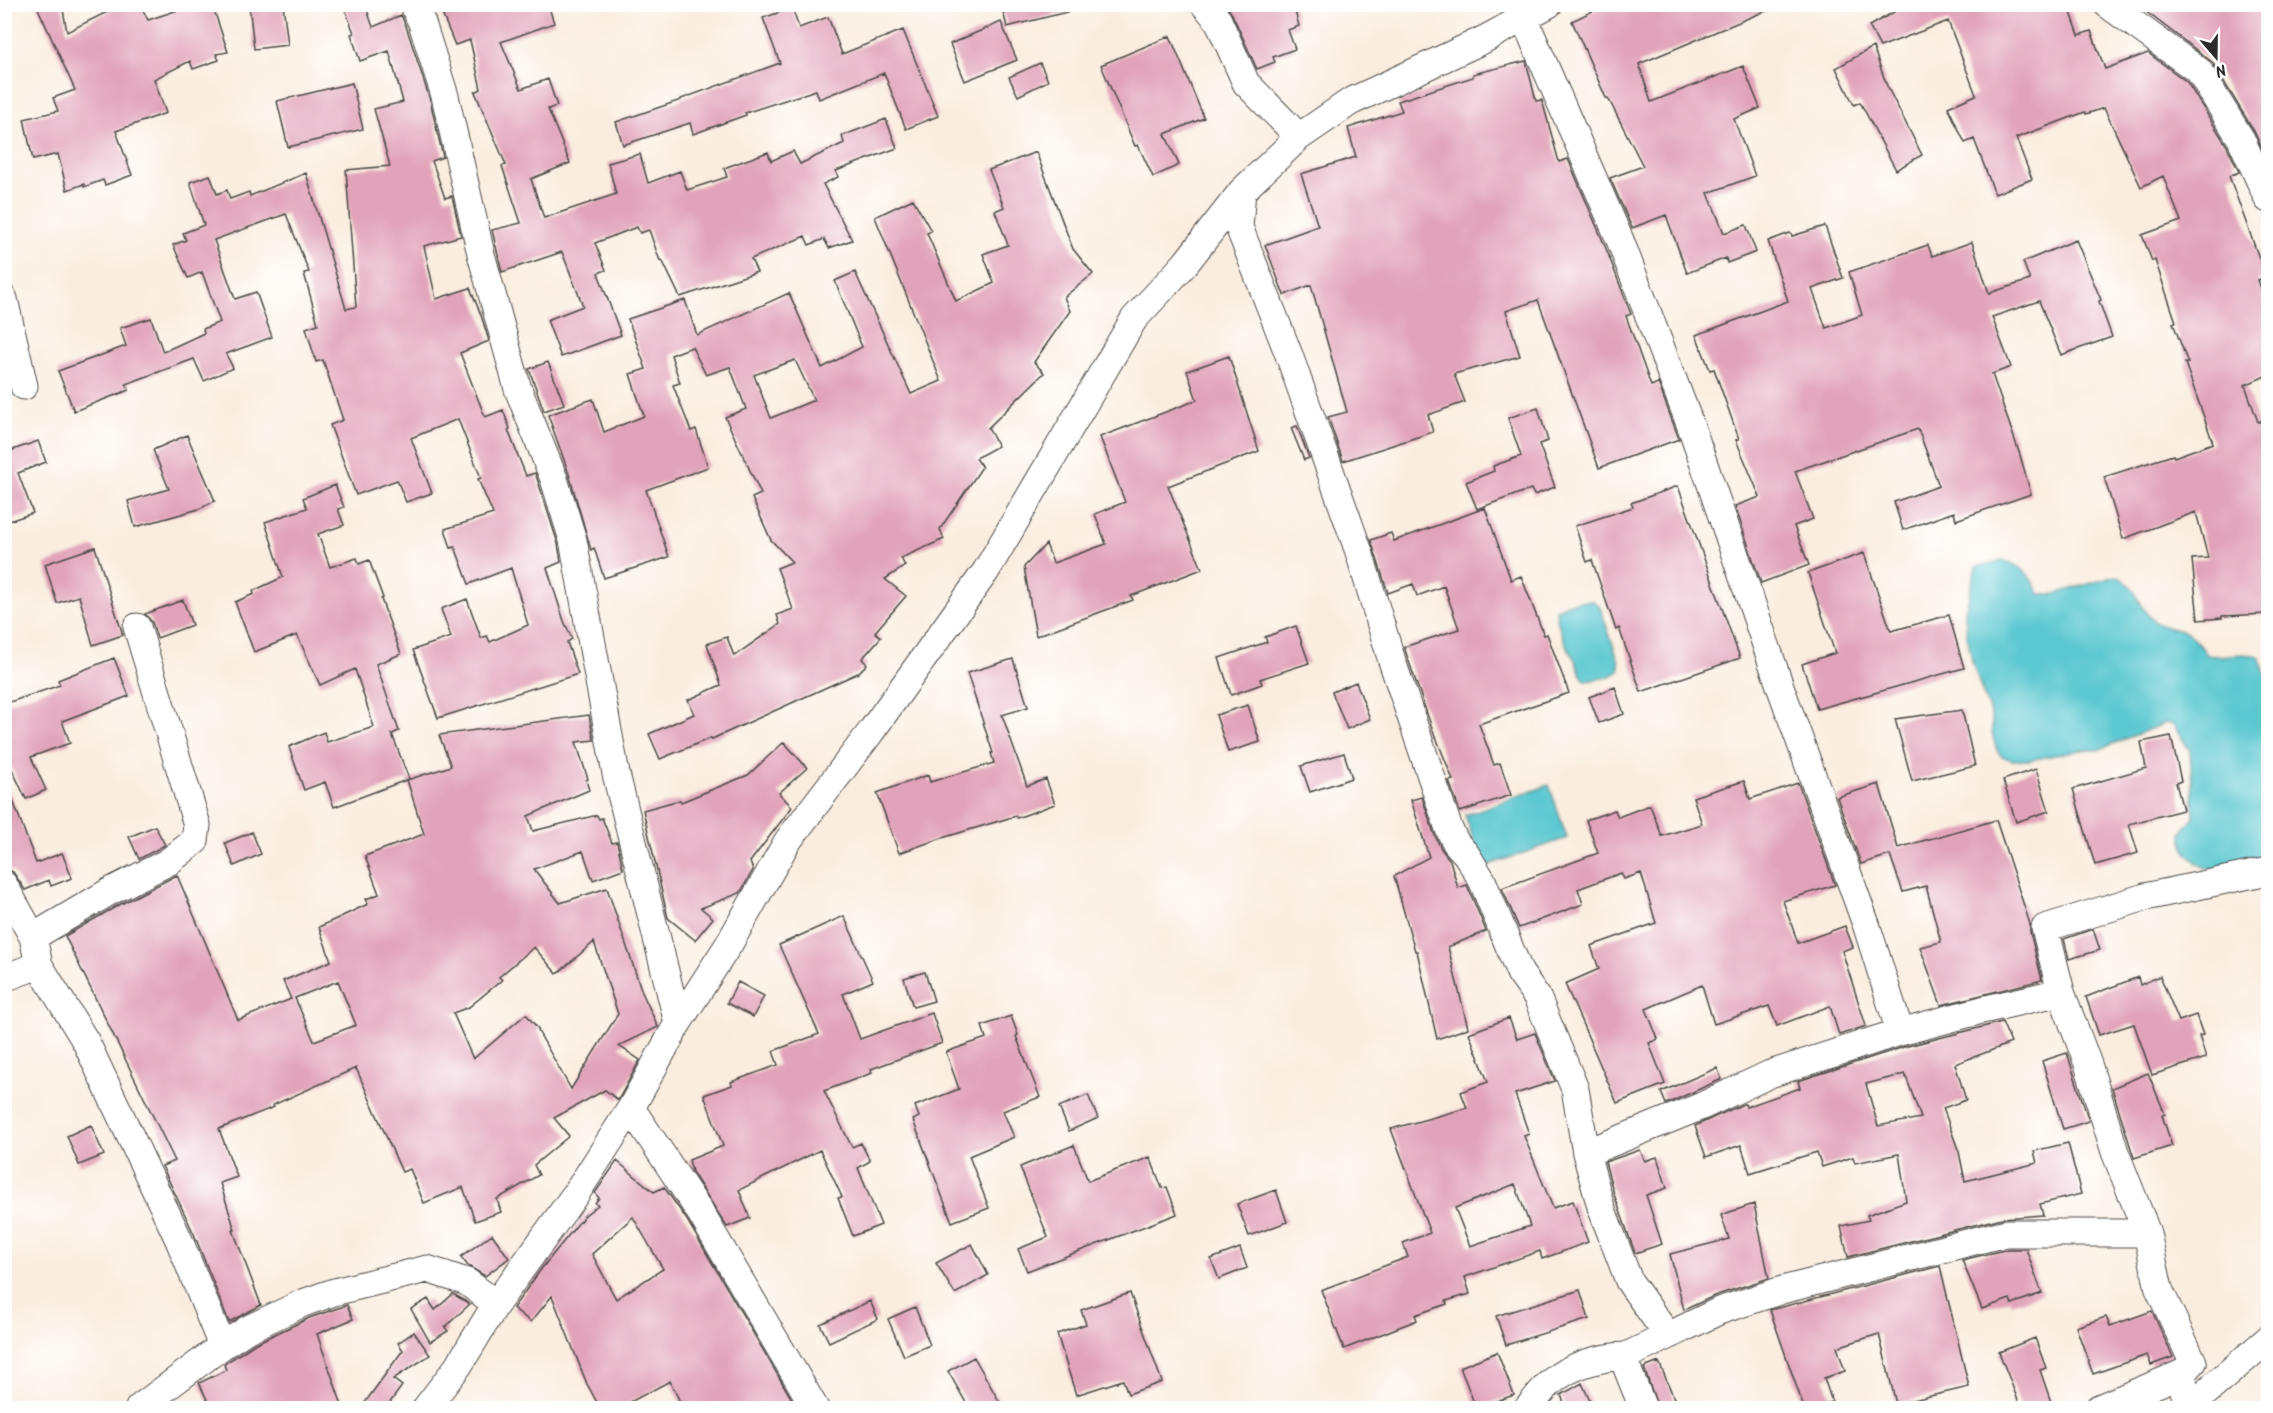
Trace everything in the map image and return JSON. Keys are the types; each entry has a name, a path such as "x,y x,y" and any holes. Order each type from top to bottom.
{"street":[{"path":"413,4 422,23 445,96 481,255 518,389 554,479 573,540 616,774 678,1023"},
{"path":"1204,4 1218,20 1246,83 1299,136"},
{"path":"426,1408 459,1365 496,1304 577,1192 631,1108 678,1023 729,944 787,842 870,733 986,571 1134,319 1185,264 1242,191 1299,136 1350,102 1485,39 1549,4"},
{"path":"2107,4 2199,71 2241,139 2268,199"},
{"path":"1524,18 1620,240 1689,421 1780,686 1867,927 1900,1032"},
{"path":"1242,191 1239,227 1289,355 1359,552 1392,661 1449,829 1482,880 1520,973 1537,997 1575,1089 1586,1153 1601,1207 1629,1281 1668,1336"},
{"path":"4,299 24,386"},
{"path":"33,938 110,892 168,862 195,841 197,825 137,627"},
{"path":"2098,1408 2183,1373 2193,1362 2159,1289 2147,1233 2115,1152 2088,1064 2061,992 2045,928 2145,897 2268,871"},
{"path":"4,885 33,938 39,965 86,1042 179,1240 222,1346"},
{"path":"4,978 39,965"},
{"path":"1586,1153 1702,1106 1770,1074 1900,1032 2061,992"},
{"path":"631,1108 700,1212 814,1408"},
{"path":"1528,1408 1551,1382 1572,1368 1610,1356 1626,1356 1719,1311 1782,1290 2006,1233 2147,1233"},
{"path":"139,1408 248,1329 303,1303 334,1292 427,1269 467,1282 496,1304"},
{"path":"2183,1373 2184,1391 2190,1407 2268,1339"},
{"path":"1626,1356 1627,1368 1643,1408"}],"water":[{"path":"2002,560 2025,572 2039,594 2051,595 2116,576 2134,590 2148,616 2162,626 2189,634 2207,655 2259,656 2268,682 2268,863 2212,870 2199,864 2188,854 2184,848 2182,835 2194,817 2190,751 2174,725 2165,723 2098,750 2081,750 2030,760 2012,760 2001,756 1996,748 1992,733 1992,719 1973,665 1965,611 1976,567"},
{"path":"1580,601 1593,601 1599,605 1619,662 1619,671 1609,677 1587,681 1584,679 1562,636 1556,610"},
{"path":"1549,785 1567,838 1483,867 1465,815"}],"building":[{"path":"36,4 62,4 67,32 123,4 140,4 148,20 184,8 185,11 212,4 228,52 216,54 219,60 193,69 190,61 154,79 166,113 116,131 132,175 105,185 103,180 67,190 58,154 33,160 24,119 58,111 53,98 75,90"},
{"path":"249,4 283,4 288,45 254,49"},
{"path":"343,4 365,4 373,27 401,15 407,29 430,100 443,157 432,161 445,198 452,196 461,236 424,246 436,299 470,288 481,315 489,341 460,353 485,417 503,410 510,429 508,430 526,476 535,473 558,544 561,562 547,568 572,639 567,642 578,674 438,718 413,650 451,637 441,609 467,599 481,638 487,636 490,642 528,625 511,568 469,584 455,547 451,548 445,529 493,514 478,479 481,478 458,419 411,438 432,493 406,502 397,480 356,495 330,425 343,420 323,360 316,362 306,328 318,324 304,273 309,272 286,214 214,240 235,299 256,292 272,337 226,354 233,368 204,381 194,359 126,384 129,390 74,411 58,371 126,346 120,328 151,318 163,352 204,333 203,329 220,322 202,272 188,278 173,245 186,240 183,233 204,225 190,182 210,175 217,194 227,190 230,199 249,192 250,196 306,173 346,309 356,307 346,170 390,166 374,109 403,102 389,51 360,61 351,34 354,33"},
{"path":"438,4 548,4 554,23 501,42 521,89 548,79 557,106 548,109 570,163 531,179 544,218 616,194 608,163 640,154 648,183 680,171 687,190 727,177 724,168 768,152 771,161 793,151 800,164 844,143 842,136 886,119 897,148 836,171 838,177 823,184 852,240 829,248 824,239 809,245 805,236 751,259 757,272 680,297 662,260 660,261 649,230 640,233 637,227 595,243 606,270 598,273 621,335 561,357 547,320 583,306 562,252 502,272 492,230 521,223 502,166 506,165 475,92 481,89 470,40 455,45"},
{"path":"1001,4 1066,4 1067,12 1007,27"},
{"path":"1225,4 1293,4 1299,26 1288,30 1295,49 1273,57 1275,62 1257,69 1232,14"},
{"path":"1607,4 1782,4 1639,64 1651,102 1743,66 1760,108 1734,119 1755,176 1708,193 1724,233 1746,225 1756,252 1727,263 1726,258 1687,273 1666,215 1632,228 1610,178 1643,166 1606,98 1572,21"},
{"path":"1908,4 2068,4 2079,35 2091,31 2105,69 2148,53 2187,82 2227,146 2239,172 2229,176 2266,277 2258,280 2268,309 2268,375 2245,385 2258,422 2268,418 2268,614 2222,616 2222,618 2198,620 2192,559 2208,558 2196,512 2123,539 2104,477 2213,443 2185,363 2188,363 2173,323 2176,322 2155,260 2152,261 2142,235 2181,221 2163,176 2141,187 2104,108 2086,114 2085,112 2016,138 2032,179 1995,194 1974,139 1965,143 1948,107 1976,95 1948,21 1880,47 1869,26"},
{"path":"2136,4 2268,4 2268,161 2254,131 2212,62"},
{"path":"792,8 799,28 828,17 842,54 903,30 938,116 906,129 884,73 819,99 816,90 745,113 746,115 693,134 690,123 623,145 616,122 780,63 763,18"},
{"path":"1001,22 1017,60 965,81 950,44"},
{"path":"1170,36 1204,118 1165,134 1179,165 1153,177 1138,145 1135,146 1101,65"},
{"path":"1873,47 1887,86 1922,155 1896,170 1860,102 1854,105 1836,68"},
{"path":"1526,61 1536,101 1542,100 1559,162 1568,159 1631,314 1626,316 1651,386 1658,383 1679,439 1599,468 1538,300 1506,311 1520,356 1454,374 1465,402 1428,415 1433,432 1343,461 1328,417 1347,412 1311,285 1284,295 1265,245 1318,226 1301,174 1356,157 1348,128 1402,111 1398,101 1473,77 1473,74"},
{"path":"1040,63 1048,81 1018,96 1009,77"},
{"path":"352,83 363,129 288,147 277,101"},
{"path":"1036,152 1073,249 1093,274 1064,297 1070,311 1034,362 1044,373 988,428 998,446 976,458 982,467 940,529 944,539 901,558 905,566 885,579 906,596 875,632 881,637 862,659 867,664 858,673 712,739 660,759 649,734 694,714 688,700 721,685 707,644 727,637 734,656 780,624 777,615 793,609 777,568 792,562 771,540 752,498 761,494 725,417 746,409 730,367 706,375 692,347 671,355 680,383 673,385 691,431 696,429 708,467 646,490 669,557 604,578 594,548 591,550 569,474 548,415 593,399 604,432 644,416 630,374 646,369 628,319 685,300 697,335 789,293 822,368 862,347 835,281 855,272 911,394 941,381 875,217 913,199 931,231 927,233 956,301 994,283 983,254 1008,245 995,211 1004,207 989,170","holes":["795,360 814,400 771,418 754,375"]},
{"path":"1825,226 1843,278 1812,289 1826,328 1862,315 1849,272 1928,245 1932,256 1972,242 1989,293 2030,280 2023,262 2076,240 2101,300 2099,301 2112,337 2061,355 2039,301 1992,317 2011,367 1992,374 2031,494 1956,520 1954,512 1903,530 1894,502 1939,486 1918,429 1795,471 1813,519 1794,526 1809,565 1761,583 1735,506 1760,497 1736,440 1739,439 1714,369 1710,370 1696,335 1788,301 1768,241 1790,233 1792,236"},
{"path":"1229,356 1259,451 1168,486 1202,569 1131,596 1133,600 1036,636 1024,567 1046,544 1053,563 1106,544 1095,514 1125,502 1100,437 1197,400 1187,371"},
{"path":"548,362 564,404 544,411 529,369"},
{"path":"1538,408 1548,441 1539,444 1555,487 1534,495 1531,489 1477,509 1466,482 1494,471 1493,466 1521,456 1508,418"},
{"path":"1297,426 1309,458 1304,460 1291,428"},
{"path":"187,435 215,501 199,509 135,527 128,501 169,489 153,450"},
{"path":"38,441 46,462 18,473 33,513 9,521 4,508 4,443 7,442 10,451"},
{"path":"335,485 344,507 338,509 344,525 318,534 330,567 357,558 359,564 369,560 401,654 376,664 399,731 392,734 409,779 334,807 325,782 304,790 289,747 324,732 327,742 374,727 355,669 320,685 297,635 254,652 235,602 283,577 265,522 307,508 303,498"},
{"path":"1678,486 1740,658 1641,692 1619,628 1616,630 1592,560 1587,562 1575,526 1633,507 1631,503"},
{"path":"1485,508 1511,580 1521,576 1544,635 1547,634 1569,693 1479,724 1494,765 1500,763 1511,795 1460,812 1449,781 1453,780 1435,737 1404,647 1459,629 1444,586 1417,596 1413,584 1388,593 1371,540 1391,533 1394,541"},
{"path":"95,547 123,635 93,645 79,596 57,603 45,564"},
{"path":"1864,553 1891,631 1949,615 1964,668 1817,709 1802,664 1835,653 1808,573"},
{"path":"183,600 192,625 157,638 152,622 145,614"},
{"path":"1296,626 1309,663 1260,679 1262,684 1231,695 1219,658 1267,642 1265,637"},
{"path":"114,658 129,696 62,721 70,743 31,757 46,790 26,799 4,752 4,704 60,685 58,680"},
{"path":"1013,659 1028,707 1002,715 1027,786 1046,779 1055,804 1017,818 1016,816 899,853 877,793 928,775 930,782 994,763 991,753 993,753 967,673"},
{"path":"1356,682 1370,719 1347,729 1332,692"},
{"path":"1615,687 1624,714 1599,723 1589,697"},
{"path":"1248,705 1260,742 1228,752 1216,715"},
{"path":"1962,710 1975,766 1912,781 1895,719"},
{"path":"589,715 594,740 576,742 588,779 586,780 589,790 528,816 533,831 597,815 599,819 602,818 612,843 617,842 623,869 593,880 583,851 534,869 560,903 607,888 642,992 658,1027 619,1046 640,1060 618,1100 605,1090 554,1118 569,1136 534,1165 539,1175 497,1199 501,1212 475,1221 463,1187 424,1203 410,1169 402,1172 356,1068 273,1105 274,1107 219,1129 237,1177 220,1183 235,1230 233,1230 261,1305 229,1322 194,1234 162,1166 175,1161 65,936 177,875 238,1020 291,999 283,981 331,961 319,927 368,904 366,899 379,894 365,856 424,834 407,780 451,766 439,735","holes":["594,942 618,1014 571,1089 539,1030 526,1014 473,1059 453,1013 469,1007 502,980 499,977 534,947 557,974","338,981 356,1025 314,1041 295,998"]},
{"path":"2171,736 2181,781 2176,783 2183,810 2129,824 2138,853 2095,865 2073,789 2146,768 2141,742"},
{"path":"784,742 807,768 779,793 792,807 750,862 753,870 740,893 701,908 713,918 695,940 668,918 643,810 680,800 681,802 748,775"},
{"path":"1344,753 1352,778 1310,792 1301,766"},
{"path":"2036,769 2049,811 2016,822 2003,780"},
{"path":"1744,781 1750,799 1798,783 1835,885 1783,901 1798,943 1845,926 1853,947 1842,951 1866,1026 1839,1035 1830,1006 1777,1026 1769,1006 1714,1024 1702,985 1646,1009 1658,1039 1649,1043 1665,1084 1617,1103 1565,984 1599,969 1591,946 1656,923 1641,873 1624,879 1621,873 1578,889 1583,904 1519,928 1502,888 1598,853 1586,820 1615,810 1618,817 1650,805 1662,836 1702,824 1693,797"},
{"path":"7,784 36,863 62,853 72,878 51,886 49,880 25,890 13,872 4,869 4,785"},
{"path":"1879,784 1898,848 1996,820 2030,924 2042,980 1941,1005 1920,947 1941,942 1926,886 1903,892 1890,855 1861,864 1837,797"},
{"path":"1422,797 1435,836 1450,860 1458,888 1467,885 1486,931 1448,947 1468,1028 1437,1039 1417,951 1415,951 1394,876 1429,857 1411,800"},
{"path":"155,826 165,845 139,859 129,837"},
{"path":"252,832 261,854 234,866 225,843"},
{"path":"844,916 873,981 843,994 860,1039 932,1013 942,1043 871,1069 872,1073 824,1091 852,1147 861,1143 870,1161 858,1168 881,1225 853,1236 838,1198 842,1197 820,1150 739,1190 750,1218 727,1227 692,1172 689,1160 723,1146 704,1095 732,1085 731,1082 778,1065 773,1051 819,1034 779,945"},
{"path":"2093,929 2100,950 2069,959 2064,939"},
{"path":"925,972 934,1001 913,1007 904,978"},
{"path":"2160,976 2179,1021 2196,1015 2203,1035 2199,1036 2206,1058 2152,1075 2134,1024 2099,1035 2086,997 2138,977 2140,985"},
{"path":"738,982 764,996 753,1017 727,1003"},
{"path":"1011,1016 1018,1035 1016,1036 1040,1097 1003,1111 1014,1137 969,1156 989,1208 952,1222 913,1120 919,1117 915,1106 959,1089 946,1052 986,1038 982,1026"},
{"path":"1509,1018 1517,1039 1535,1033 1555,1081 1515,1094 1529,1134 1524,1136 1553,1208 1573,1201 1588,1242 1542,1259 1540,1251 1465,1277 1470,1294 1446,1301 1447,1304 1415,1315 1417,1320 1344,1349 1321,1290 1408,1257 1403,1243 1430,1233 1391,1129 1467,1108 1461,1092 1488,1082 1469,1033","holes":["1515,1184 1530,1226 1470,1246 1455,1208"]},
{"path":"2002,1022 2011,1043 1955,1064 1966,1100 1943,1108 1959,1152 1965,1181 2037,1163 2034,1151 2068,1143 2081,1194 2040,1204 2043,1215 2002,1218 1848,1257 1841,1226 1869,1220 1867,1215 1906,1201 1899,1154 1855,1163 1853,1157 1822,1167 1817,1152 1750,1173 1741,1145 1706,1157 1695,1126 1743,1104 1746,1107 1800,1088 1798,1081 1904,1047","holes":["1905,1074 1921,1118 1878,1126 1866,1084"]},
{"path":"2067,1053 2089,1121 2063,1129 2042,1061"},
{"path":"1717,1068 1722,1079 1666,1104 1661,1092"},
{"path":"2148,1073 2165,1114 2162,1115 2172,1146 2134,1158 2112,1088"},
{"path":"1088,1095 1098,1118 1069,1131 1059,1107"},
{"path":"91,1125 104,1155 79,1165 67,1136"},
{"path":"1074,1145 1088,1181 1150,1157 1162,1188 1167,1187 1177,1214 1027,1271 1018,1249 1048,1237 1020,1167"},
{"path":"1640,1150 1645,1161 1657,1157 1667,1188 1646,1195 1662,1244 1635,1253 1605,1162"},
{"path":"617,1161 654,1192 664,1187 687,1220 797,1408 683,1408 670,1381 619,1408 600,1408 587,1384 552,1296 531,1322 513,1308 585,1215 598,1205 595,1203 599,1198 595,1193","holes":["633,1217 663,1269 616,1299 592,1254"]},
{"path":"1276,1190 1287,1222 1249,1236 1237,1204"},
{"path":"1754,1204 1769,1278 1714,1296 1684,1310 1670,1254 1729,1239 1721,1215"},
{"path":"492,1234 509,1258 485,1276 468,1266 461,1257"},
{"path":"972,1244 988,1275 955,1294 936,1263"},
{"path":"1240,1248 1247,1268 1219,1279 1211,1259"},
{"path":"2008,1249 2026,1249 2042,1293 2012,1304 2010,1299 1982,1309 1962,1260"},
{"path":"1940,1266 1969,1387 1896,1404 1879,1334 1837,1347 1845,1371 1824,1378 1832,1402 1814,1408 1804,1408 1770,1310"},
{"path":"1580,1290 1589,1319 1506,1345 1496,1316"},
{"path":"1130,1293 1162,1382 1128,1394 1123,1380 1076,1395 1057,1334 1086,1324 1081,1310"},
{"path":"453,1294 470,1304 445,1327 448,1331 430,1342 411,1309 428,1299 435,1310"},
{"path":"870,1301 878,1319 829,1342 820,1324"},
{"path":"347,1305 353,1319 317,1334 343,1408 211,1408 199,1383 226,1370 224,1364 256,1343 309,1318"},
{"path":"915,1307 930,1345 904,1356 888,1319"},
{"path":"2152,1311 2173,1357 2151,1365 2147,1355 2093,1374 2076,1327 2106,1317 2110,1326"},
{"path":"414,1332 430,1355 393,1379 402,1386 386,1408 361,1408 403,1350 398,1343"},
{"path":"2035,1338 2046,1368 2040,1370 2053,1408 2021,1408 1999,1352"},
{"path":"1497,1352 1514,1395 1476,1408 1460,1367"},
{"path":"974,1357 1003,1408 969,1408 948,1371"},
{"path":"1659,1362 1678,1408 1658,1408 1644,1368"},
{"path":"1582,1383 1593,1408 1566,1408 1561,1395"}]}
